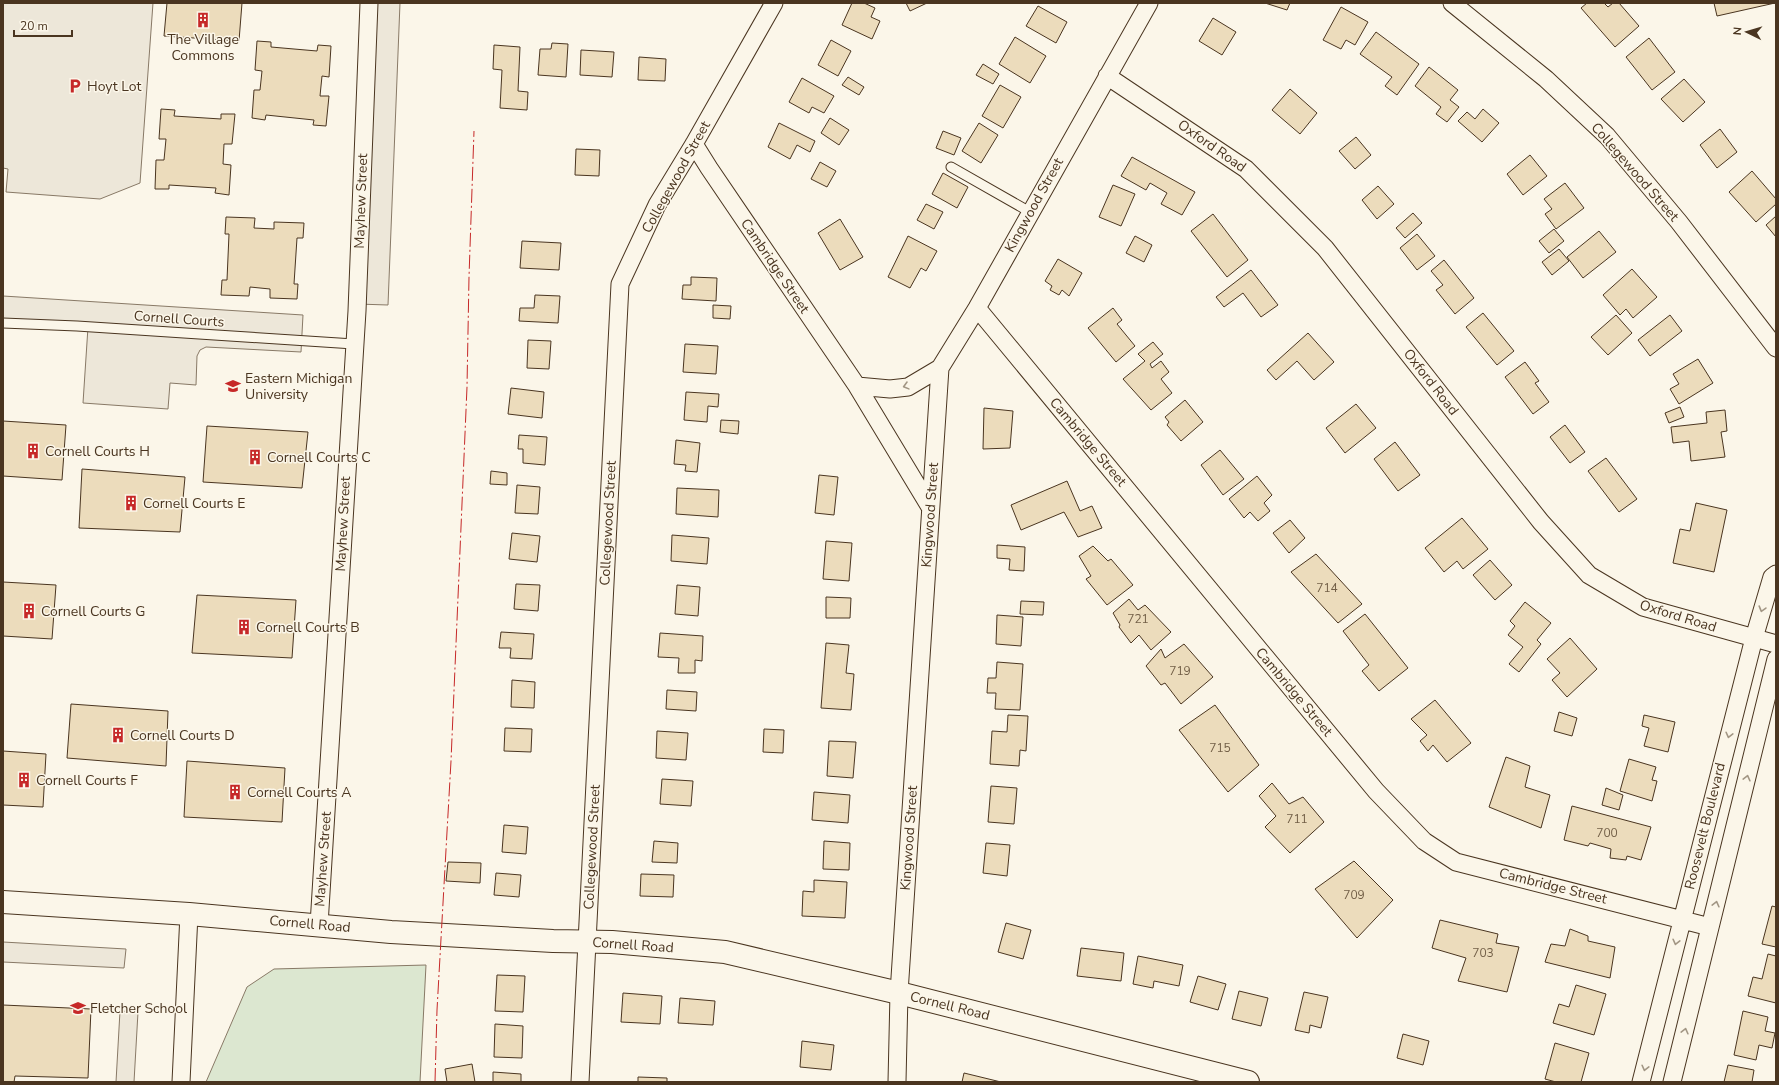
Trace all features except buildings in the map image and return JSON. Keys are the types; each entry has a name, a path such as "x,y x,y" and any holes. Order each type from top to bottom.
{"street":[{"name":"Mayhew Street","path":"319,925 354,344 369,3"},
{"name":"Collegewood Street","path":"580,1082 620,284 657,205 694,144 768,3"},
{"name":"Kingwood Street","path":"897,1082 898,993 940,368 977,308 1149,3"},
{"name":"Collegewood Street","path":"1452,3 1546,79 1607,136 1679,222 1776,348"},
{"name":"Oxford Road","path":"1107,76 1246,169 1325,248 1541,522 1589,575 1643,607 1776,644"},
{"name":"Cambridge Street","path":"694,144 857,386 930,508"},
{"name":"Cambridge Street","path":"977,308 1376,791 1424,841 1456,862 1710,927"},
{"path":"857,386 890,389 908,387 940,368"},
{"name":"Roosevelt Boulevard","path":"1642,1082 1754,638 1772,577 1776,574"},
{"name":"Roosevelt Boulevard","path":"1672,1082 1776,659"},
{"name":"Cornell Road","path":"3,902 189,914 391,932 612,942 725,952 898,993 1248,1082"},
{"path":"181,1082 189,914"}],"lane":[{"path":"951,167 1030,212"},
{"name":"Cornell Courts","path":"3,323 77,326 354,344"}],"green space":[{"path":"426,965 420,1082 206,1082 247,987 274,969"}],"shaded area":[{"name":"Hoyt Lot","path":"3,3 153,3 140,183 100,199 6,192 8,169 3,168"},
{"path":"369,3 400,3 388,305 357,304"},
{"path":"3,296 303,315 301,352 206,347 200,350 197,356 196,385 170,383 168,409 83,403 88,327 3,323"},
{"path":"3,942 126,949 124,968 3,962"},
{"path":"120,1011 138,1012 134,1082 116,1082"}],"power":[{"path":"435,1082 437,1010 451,761 467,387 474,131"}],"place":[{"name":"The Village Commons","path":"203,20"},
{"name":"Hoyt Lot","path":"75,86"},
{"name":"Eastern Michigan University","path":"233,386"},
{"name":"Cornell Courts H","path":"33,451"},
{"name":"Cornell Courts C","path":"255,457"},
{"name":"Cornell Courts E","path":"131,503"},
{"name":"Cornell Courts G","path":"29,611"},
{"name":"Cornell Courts B","path":"244,627"},
{"name":"Cornell Courts D","path":"118,735"},
{"name":"Cornell Courts F","path":"24,780"},
{"name":"Cornell Courts A","path":"235,792"},
{"name":"Fletcher School","path":"78,1008"}]}
